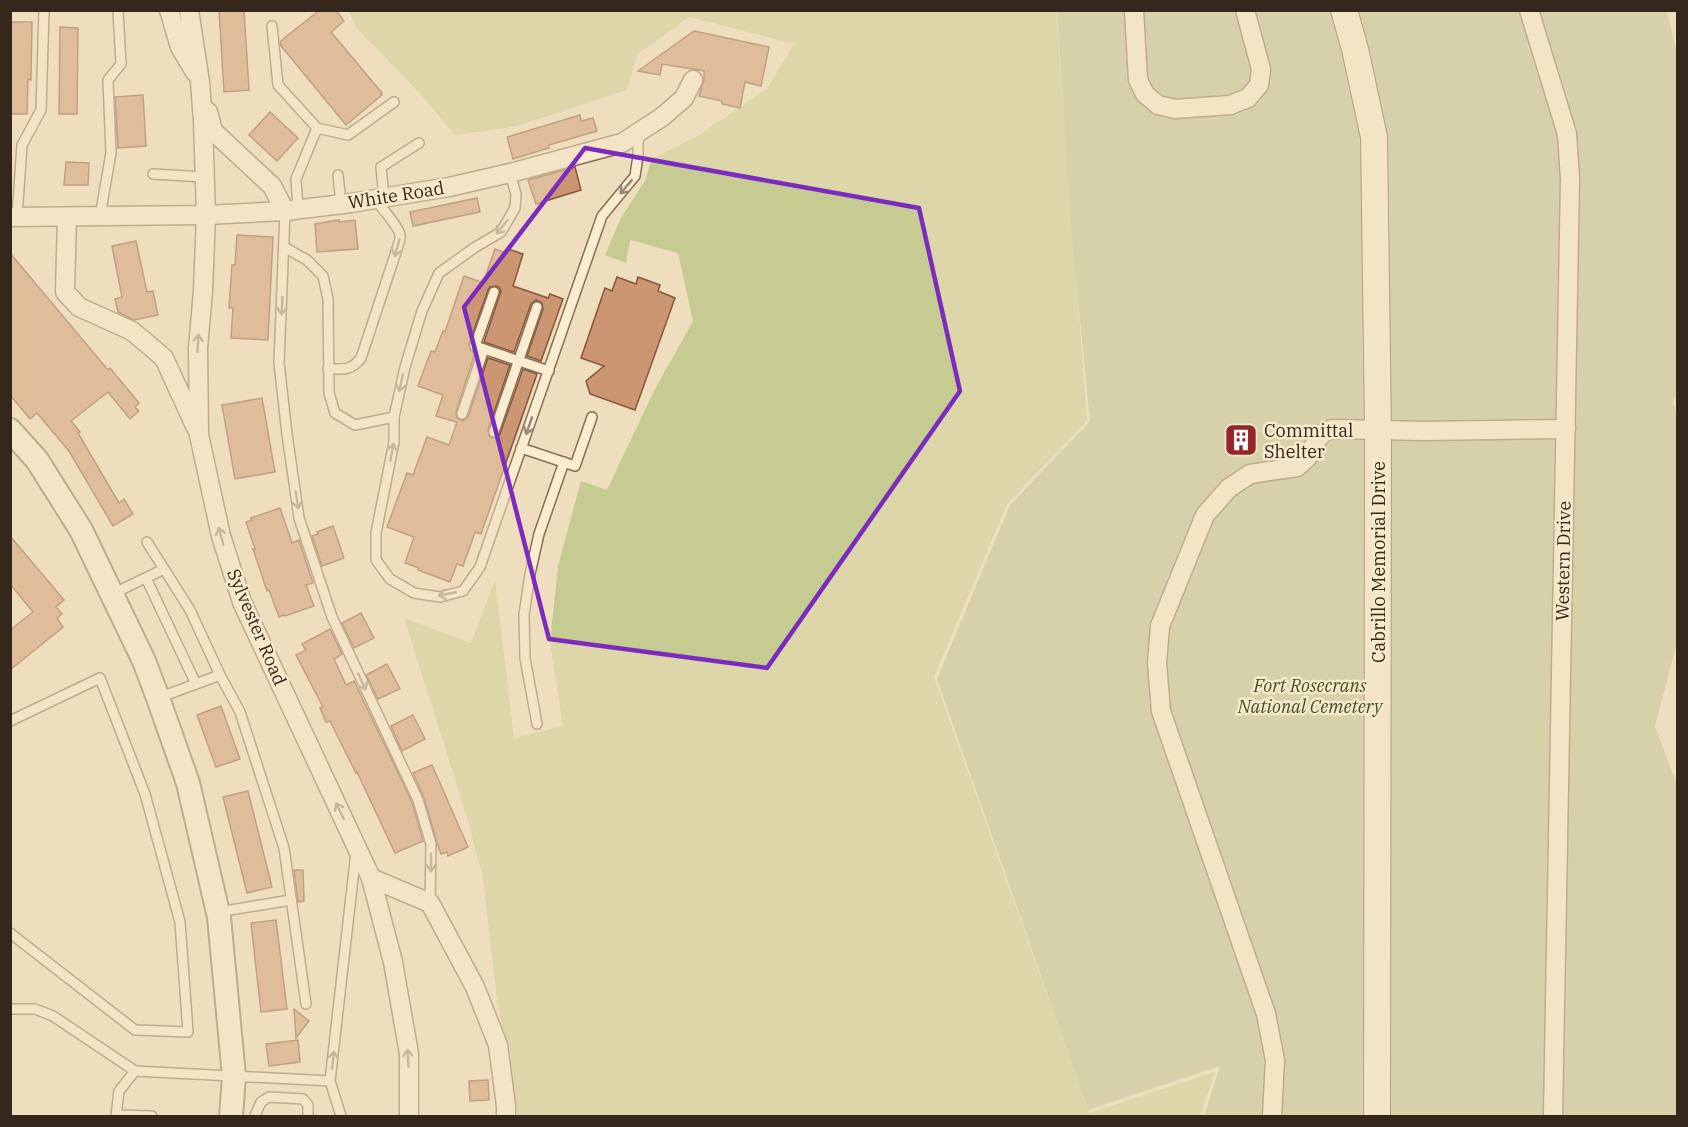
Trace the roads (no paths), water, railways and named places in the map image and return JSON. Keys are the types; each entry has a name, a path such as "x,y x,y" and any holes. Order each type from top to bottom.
{"main road":[{"name":"Cabrillo Memorial Drive","path":"1344,10 1374,137 1378,429 1377,1116"}],"street":[{"path":"169,10 180,47 200,81"},
{"name":"Sylvester Road","path":"189,10 200,81 206,215 198,348 200,435 221,536 242,602 371,878 393,962 409,1054 409,1116"},
{"path":"1134,10 1138,80 1145,94 1158,105 1175,109 1230,105 1248,98 1259,85 1261,69 1245,10"},
{"name":"Western Drive","path":"1529,10 1567,134 1570,179 1553,1116"},
{"name":"White Road","path":"14,217 206,215 292,210 449,187 622,143 662,117 684,98 693,80"},
{"name":"Sylvester Road","path":"200,81 213,132 272,186 292,210"},
{"path":"68,217 65,292 79,307 132,331 164,358 200,435"},
{"path":"1272,1116 1275,1060 1266,1014 1161,711 1157,663 1160,626 1205,515 1229,488 1250,474 1297,467 1307,458 1323,433 1332,429 1423,431 1566,429"},
{"path":"10,430 37,460 81,530 144,662 188,783 218,912 234,1077 231,1116"},
{"path":"371,878 430,903 475,987 498,1045 506,1116"}],"lane":[{"path":"14,217 22,145 41,110 44,10"},
{"path":"100,216 111,153 108,80 121,64 118,10"},
{"path":"272,26 278,85 317,128 348,135 394,102"},
{"path":"317,128 296,179 284,248 279,363 286,434 299,518 332,617 418,800 431,844 430,903"},
{"path":"510,173 516,194 514,208 501,232 439,273 422,311 405,367 394,417 394,442 376,532 376,560 390,579 414,593 440,597 463,591 480,567 602,216 635,176 639,132"},
{"path":"328,369 349,369 362,358 400,236 397,226 387,216 380,198 381,167 419,142"},
{"path":"10,145 22,145"},
{"path":"153,174 204,177"},
{"path":"338,175 341,204"},
{"path":"284,248 307,260 323,276 328,299 328,393 335,413 356,425 394,417"},
{"path":"494,292 475,346 549,371"},
{"path":"494,432 537,308"},
{"path":"462,414 484,349"},
{"path":"521,448 575,466 592,417"},
{"path":"537,724 525,658 524,615 539,534 564,462"},
{"path":"147,542 190,610 240,712 284,848 306,1004"},
{"path":"112,594 164,569"},
{"path":"146,578 196,684"},
{"path":"158,698 220,675"},
{"path":"10,722 100,678 145,794 180,922 188,1032 135,1030 10,933"},
{"path":"341,1116 330,1081 357,846"},
{"path":"218,912 291,900"},
{"path":"10,1009 34,1009 53,1016 135,1071 330,1081"},
{"path":"135,1071 119,1091 116,1116 152,1116"},
{"path":"255,1116 261,1102 269,1097 303,1099 308,1105 308,1116"}],"place":[{"name":"Committal Shelter","path":"1241,440"}],"park label":[{"name":"Fort Rosecrans National Cemetery","path":"1310,695"}]}
